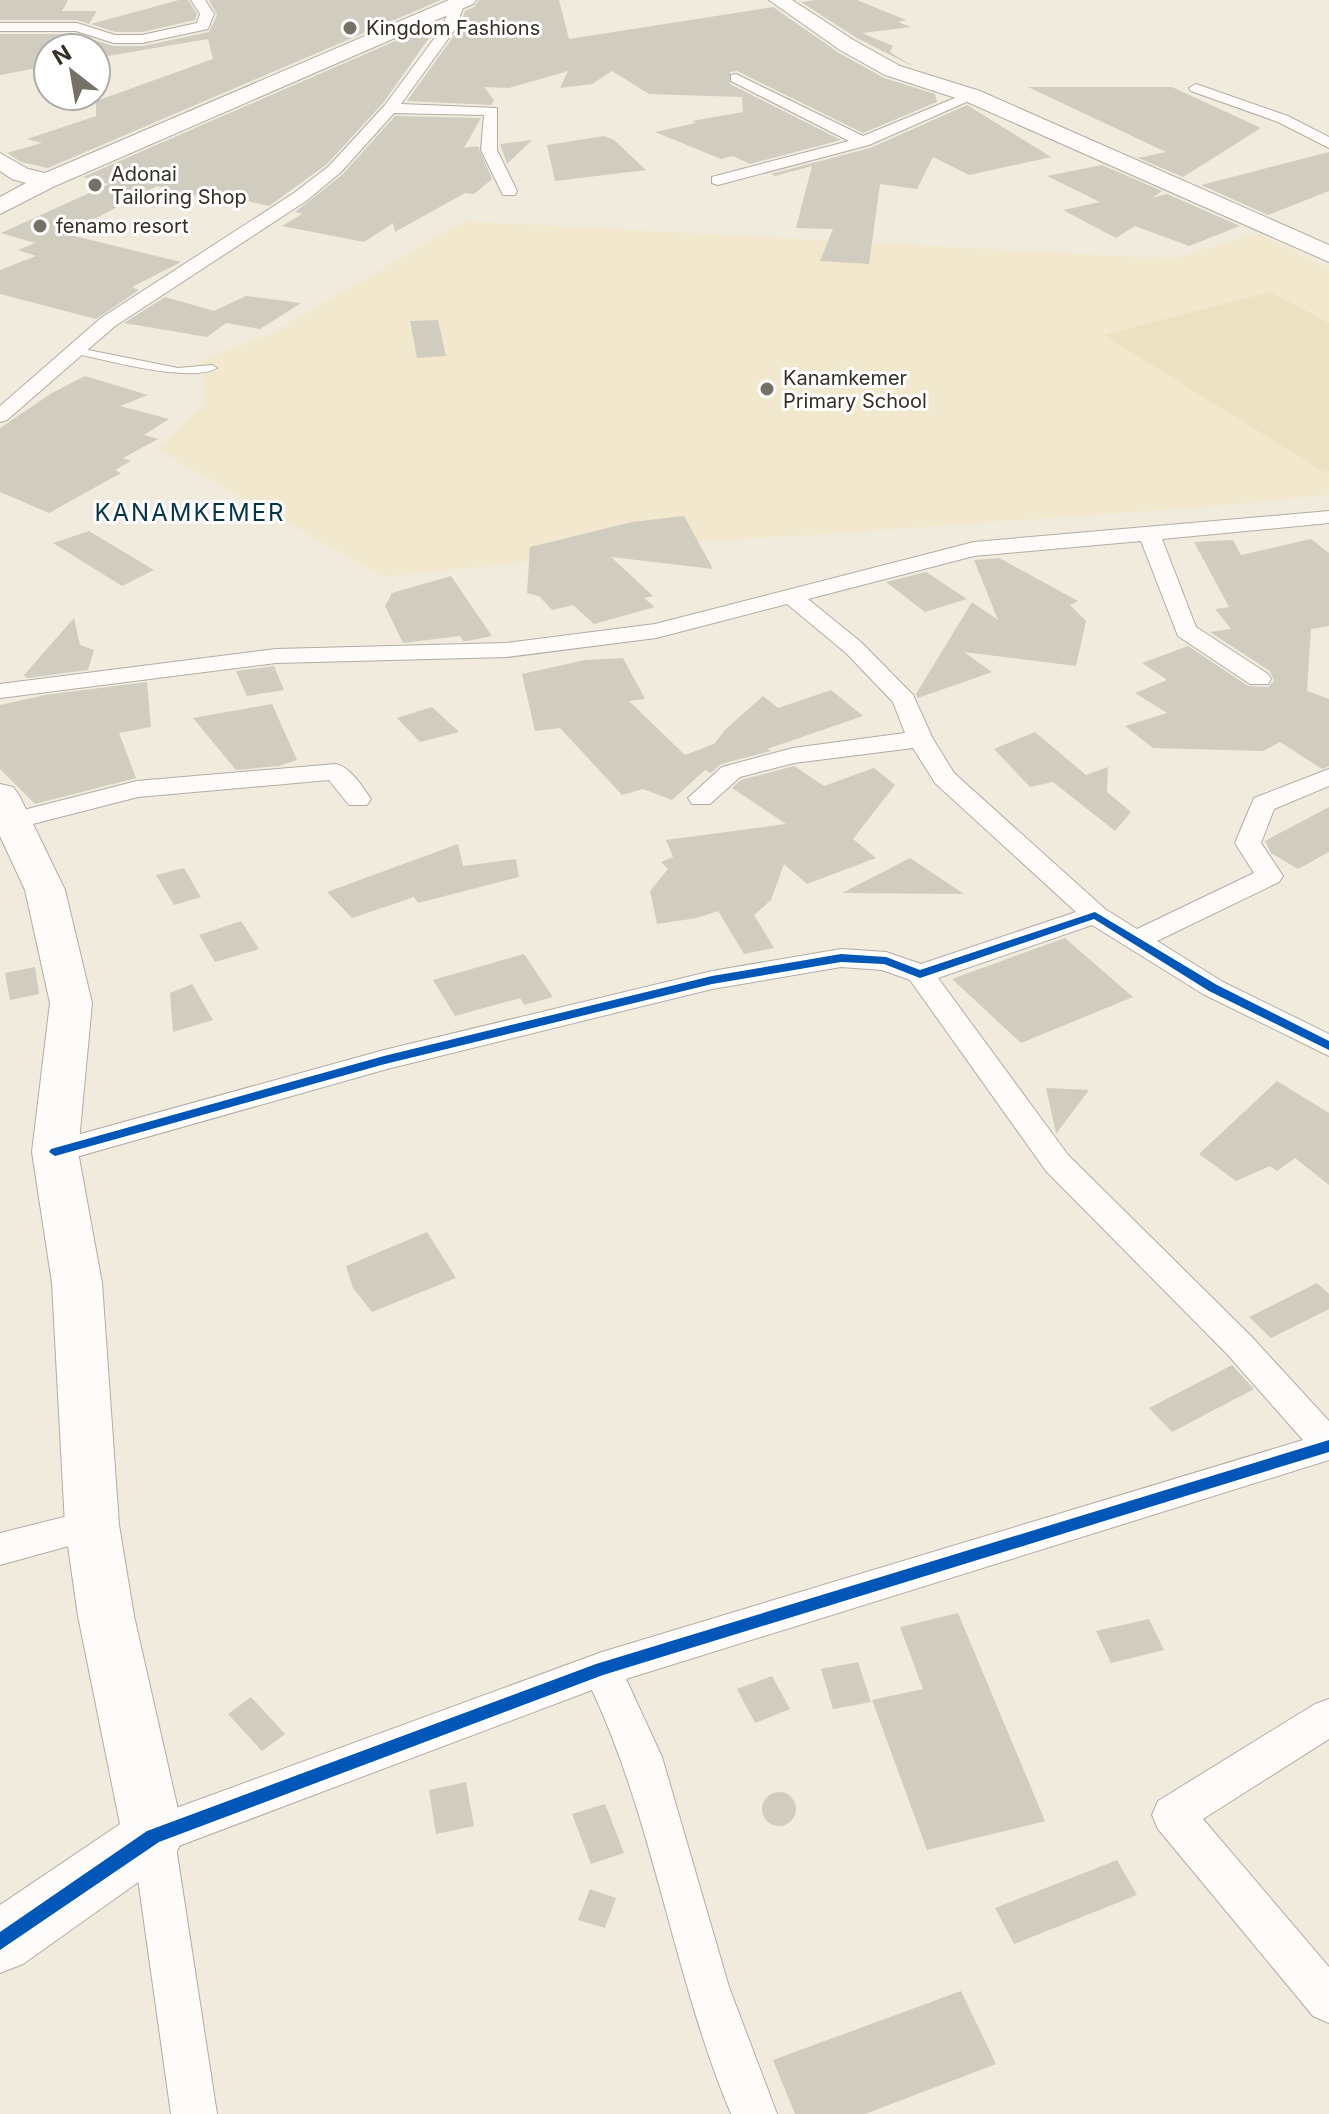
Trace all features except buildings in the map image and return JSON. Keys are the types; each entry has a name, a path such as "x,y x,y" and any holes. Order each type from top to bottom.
{"street":[{"path":"0,27 77,27 114,39 142,39 203,26 207,14 198,0"},
{"path":"779,0 871,62 931,88 972,96 1329,254"},
{"path":"0,416 73,350 125,310 300,197 352,153 390,108 449,28 461,2"},
{"path":"0,207 47,181 461,2"},
{"path":"736,78 863,142"},
{"path":"1196,88 1283,119 1329,143"},
{"path":"718,180 863,142 972,96"},
{"path":"390,108 492,111 489,150 509,191"},
{"path":"7,169 47,181"},
{"path":"0,691 276,656 507,650 656,631 974,549 1329,517"},
{"path":"1303,520 1329,539"},
{"path":"1149,533 1186,631 1259,679"},
{"path":"792,597 854,648 904,700 920,739 944,778 1095,915 1213,988 1329,1046"},
{"path":"701,798 731,772 793,756 920,739"},
{"path":"194,2114 153,1836 106,1616 92,1525 77,1283 55,1152 71,1003 45,890 6,808 137,789 336,772 358,799"},
{"path":"1135,941 1269,876 1248,843 1263,804 1329,777"},
{"path":"920,974 1095,915"},
{"path":"0,1942 153,1836 602,1669 1329,1446 1239,1345 1057,1163 920,974 886,961 841,958 712,980 384,1060 55,1152"},
{"path":"0,1549 92,1525"},
{"path":"602,1669 645,1766 689,1930 723,2041 754,2114"},
{"path":"1329,1717 1173,1815 1329,2001"}],"lane":[{"path":"73,350 178,371 212,368"}],"shaded area":[{"name":"Kanamkemer Primary School","path":"464,221 1176,258 1257,233 1329,268 1329,495 1219,506 631,545 502,565 384,577 156,449 205,404 202,360 272,333"},
{"path":"1270,292 1329,323 1329,471 1324,472 1104,335"}],"cycle path":[{"path":"55,1152 384,1060 712,980 841,958 886,961 920,974 1095,915 1213,988 1329,1046"},
{"path":"0,1942 153,1836 602,1669 1329,1446"}],"place":[{"name":"Kingdom Fashions","path":"350,28"},
{"name":"Adonai Tailoring Shop","path":"95,185"},
{"name":"fenamo resort","path":"40,226"},
{"name":"Kanamkemer Primary School","path":"767,389"}],"district":[{"name":"KANAMKEMER","path":"190,512"}]}
